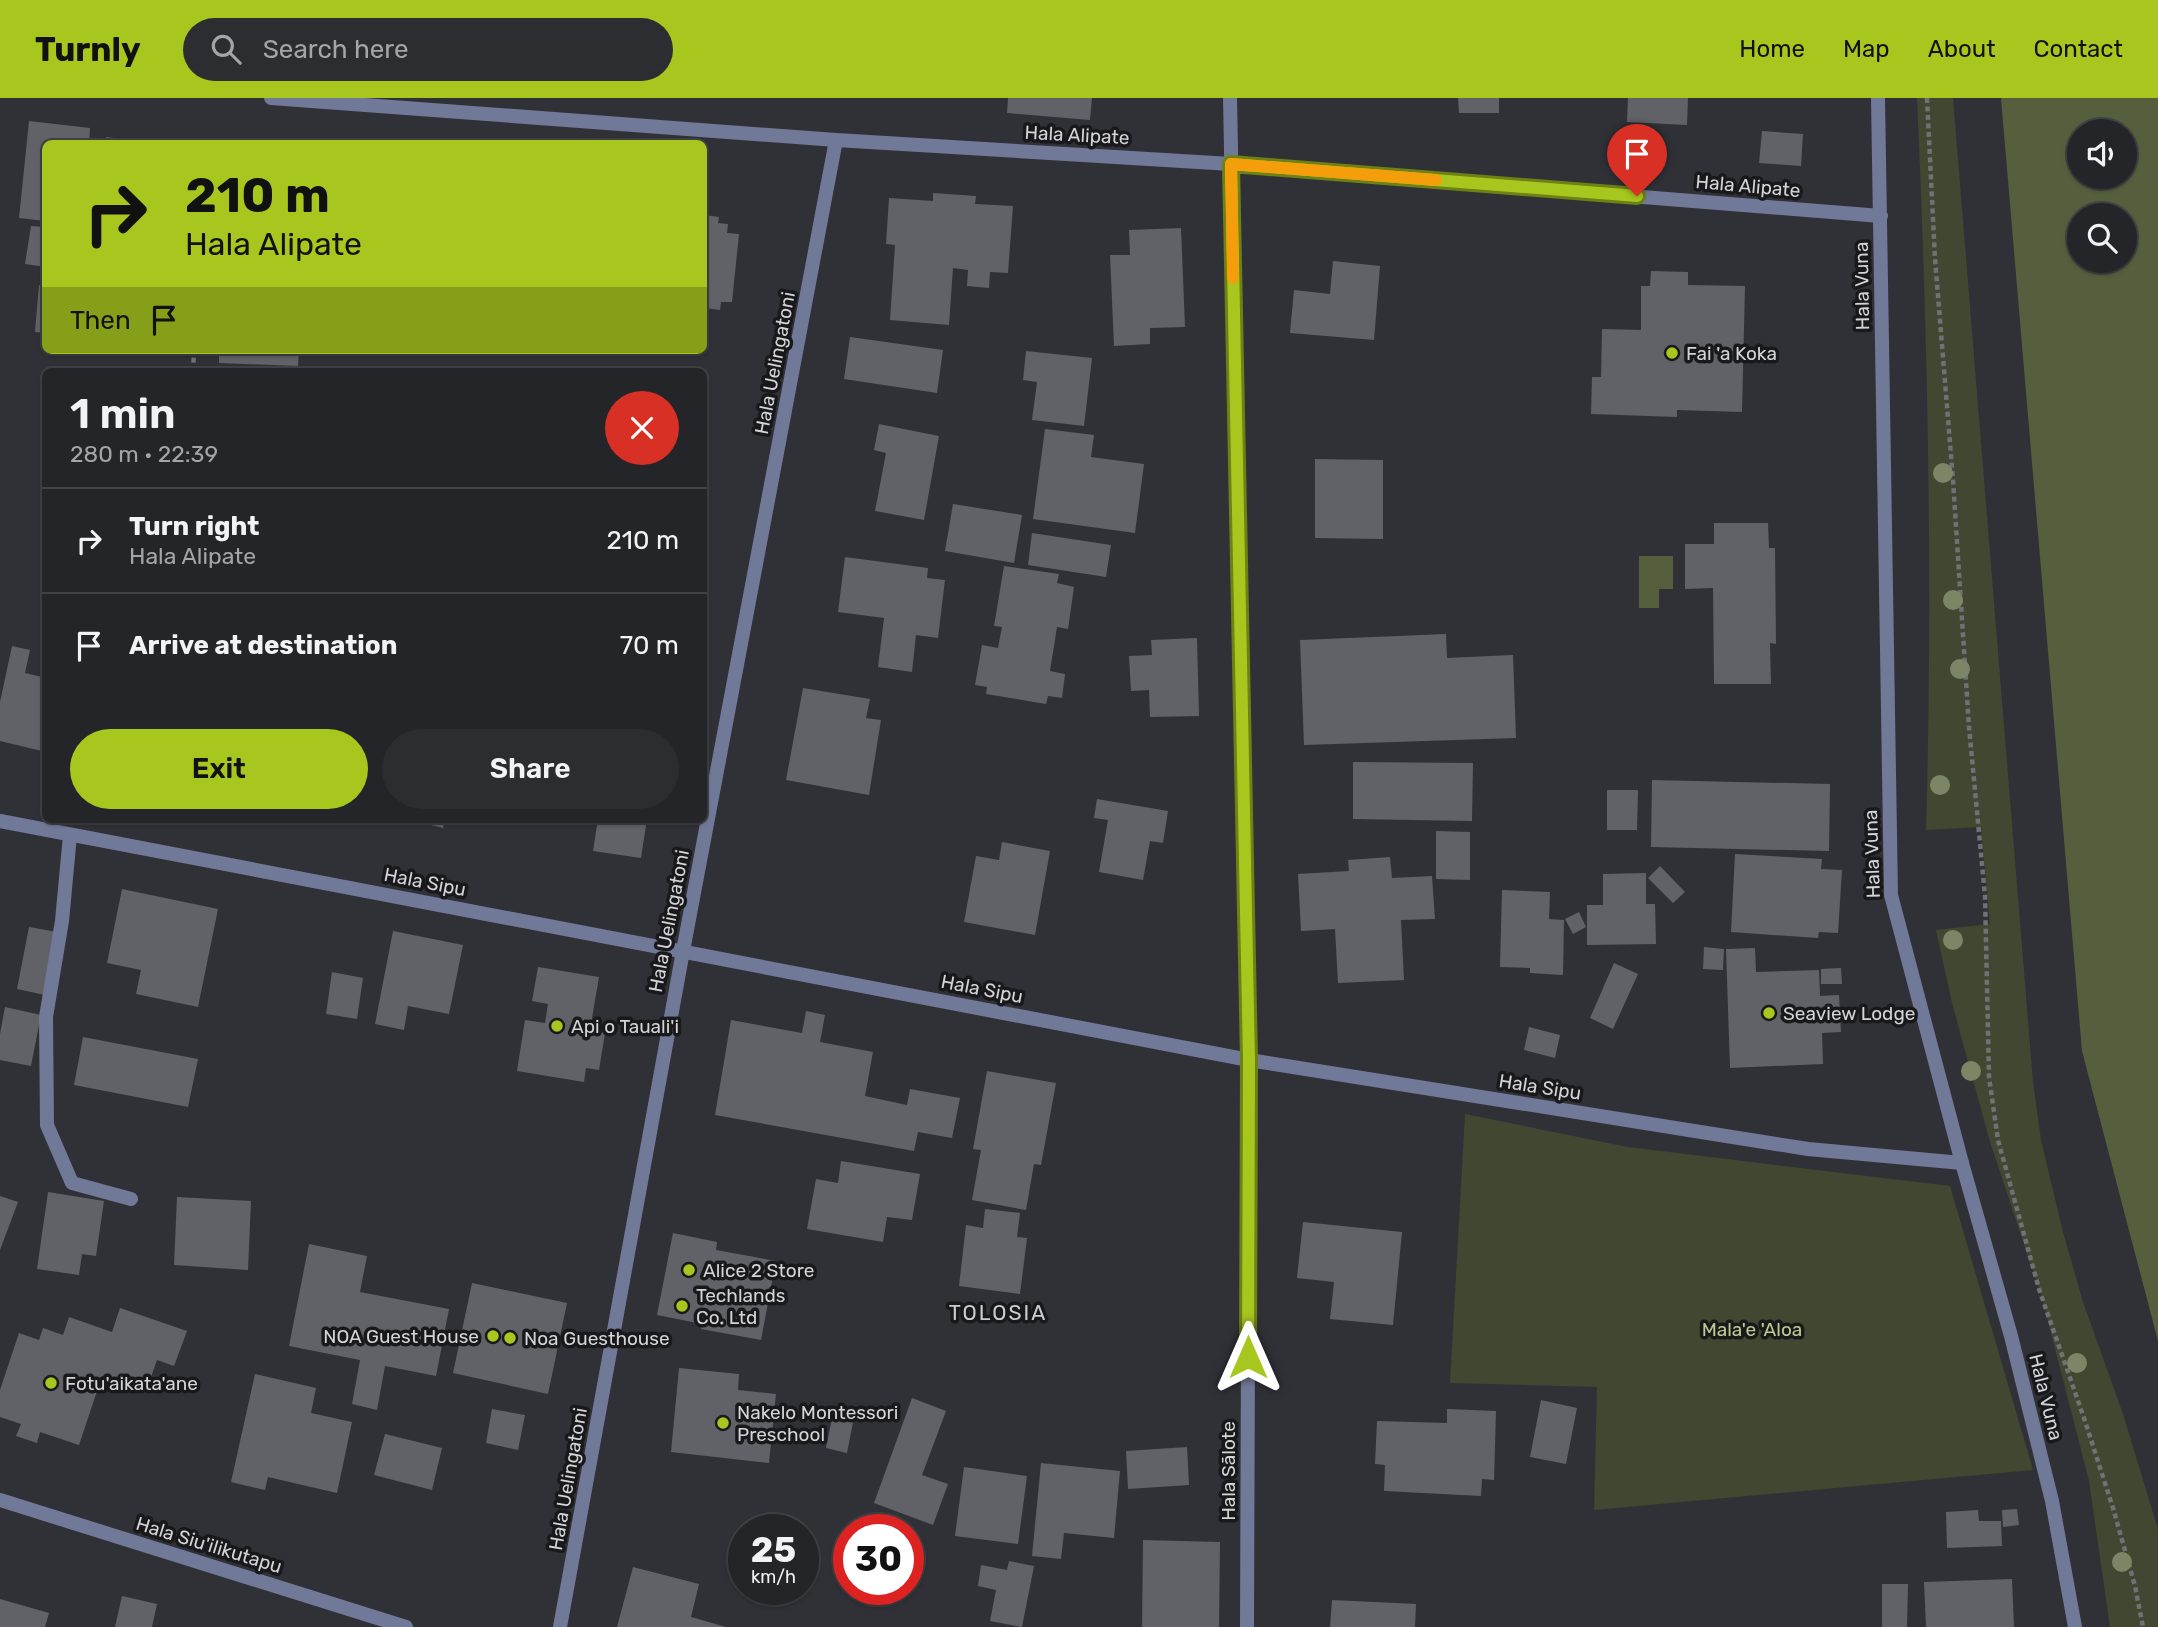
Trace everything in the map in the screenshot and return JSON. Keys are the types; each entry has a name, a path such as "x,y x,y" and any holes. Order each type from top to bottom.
{"street":[{"name":"Hala Alipate","path":"271,98 836,140 1231,164 1881,216"},
{"name":"Hala Sālote","path":"1230,98 1249,1060 1247,1627"},
{"name":"Hala Vuna","path":"1878,98 1891,895 2011,1336 2052,1501 2075,1627"},
{"name":"Hala Uelingatoni","path":"560,1627 683,951 836,140"},
{"name":"Hala Sipu","path":"0,821 1249,1060 1808,1149 1962,1163"},
{"path":"71,835 62,921 46,1017 47,1125 72,1183 131,1199"},
{"name":"Hala Siu'ilikutapu","path":"0,1500 405,1627"}],"path":[{"path":"1927,98 1935,259 1969,727 1985,896 1989,1077 1998,1140 2039,1289 2113,1508 2135,1586 2143,1627"}],"green space":[{"path":"1917,98 1953,98 2033,1082 2041,1140 2083,1302 2123,1414 2158,1529 2158,1627 2110,1627 2089,1481 2042,1298 1990,1142 1952,1003 1936,930 1990,924 1981,827 1926,830 1928,464"},
{"name":"Mala'e 'Aloa","path":"1465,1114 1628,1147 1950,1186 2033,1470 1594,1510 1597,1387 1450,1383"}],"shaded area":[{"path":"2001,98 2158,98 2158,1341 2082,1051"},
{"path":"1639,556 1673,556 1673,589 1659,589 1659,608 1639,608"}],"building":[{"path":"1008,98 1092,98 1090,120 1007,113"},
{"path":"1458,98 1499,98 1499,113 1459,113"},
{"path":"1628,98 1688,98 1687,125 1627,122"},
{"path":"29,121 90,128 89,140 42,140 42,221 19,218"},
{"path":"1762,131 1803,134 1801,166 1759,163"},
{"path":"106,137 130,140 106,140"},
{"path":"933,193 976,196 975,204 1013,206 1008,273 990,272 989,288 967,286 968,270 953,268 949,325 890,320 895,245 886,244 889,198 933,201"},
{"path":"707,215 719,217 718,223 728,224 727,233 739,234 732,302 721,302 720,310 707,308"},
{"path":"31,226 42,227 42,266 25,264"},
{"path":"1181,228 1185,327 1150,328 1150,344 1114,346 1110,255 1130,255 1129,230"},
{"path":"1333,261 1380,266 1374,340 1290,333 1294,290 1330,294"},
{"name":"Fai 'a Koka","path":"1651,271 1688,272 1688,285 1745,286 1742,412 1677,410 1677,417 1591,414 1592,377 1601,377 1602,329 1641,330 1641,286 1650,286"},
{"path":"39,285 42,285 42,333 35,332"},
{"path":"850,337 943,350 937,393 844,379"},
{"path":"1026,351 1092,358 1084,426 1032,420 1037,382 1023,380"},
{"path":"219,354 299,354 298,366 219,363"},
{"path":"879,424 939,436 924,520 875,511 886,453 874,450"},
{"path":"1045,429 1094,435 1091,457 1144,464 1135,533 1033,519"},
{"path":"1315,459 1383,460 1383,539 1315,538"},
{"path":"953,504 1022,515 1014,563 945,551"},
{"path":"1714,523 1768,523 1769,548 1775,548 1776,644 1770,643 1771,684 1714,684 1713,588 1685,589 1685,544 1714,544"},
{"path":"1032,533 1111,545 1106,577 1028,565"},
{"path":"845,557 928,568 927,578 945,580 938,638 916,635 912,672 878,667 884,618 838,612"},
{"path":"1004,566 1059,574 1057,583 1074,587 1068,629 1057,627 1050,671 1065,674 1062,698 1048,696 1046,704 986,694 987,687 975,685 982,645 998,648 1002,627 994,626"},
{"path":"1446,634 1447,658 1513,655 1516,738 1304,745 1300,640"},
{"path":"1197,638 1199,716 1150,717 1149,690 1131,691 1129,656 1152,655 1151,640"},
{"path":"12,646 30,650 25,673 42,677 42,751 0,741 0,702"},
{"path":"803,688 870,699 866,718 881,720 869,795 786,780"},
{"path":"1353,762 1473,763 1472,821 1353,819"},
{"path":"1652,780 1830,784 1829,851 1651,847"},
{"path":"1607,790 1638,790 1637,830 1607,830"},
{"path":"1097,799 1168,811 1163,843 1150,841 1143,880 1099,872 1108,820 1094,818"},
{"path":"423,823 444,823 443,828"},
{"path":"597,823 646,823 641,858 593,851"},
{"path":"1436,831 1470,832 1470,880 1436,879"},
{"path":"1002,842 1050,851 1035,935 964,922 976,856 999,860"},
{"path":"1735,854 1822,859 1821,869 1842,870 1838,933 1819,932 1818,938 1731,932"},
{"path":"1390,857 1392,878 1432,876 1435,919 1401,920 1404,980 1338,983 1335,929 1301,931 1298,874 1349,871 1348,860"},
{"path":"1660,866 1685,892 1673,903 1648,878"},
{"path":"1646,873 1646,904 1655,904 1656,944 1587,945 1587,905 1603,905 1603,874"},
{"path":"122,889 218,909 198,1007 136,994 141,970 107,963"},
{"path":"1502,890 1550,892 1549,919 1564,920 1563,975 1530,973 1530,968 1500,967"},
{"path":"1579,912 1586,927 1573,934 1565,919"},
{"path":"29,927 57,932 45,995 17,989"},
{"path":"393,931 463,945 449,1014 408,1006 404,1030 375,1024"},
{"path":"1704,947 1724,949 1723,970 1703,969"},
{"path":"1755,948 1756,972 1819,970 1820,996 1839,995 1841,1032 1822,1033 1823,1064 1730,1068 1726,949"},
{"path":"1614,963 1638,974 1613,1029 1590,1018"},
{"name":"Api o Tauali'i","path":"538,967 599,977 590,1030 605,1033 599,1070 586,1068 584,1082 517,1071 525,1020 545,1023 548,1004 532,1001"},
{"path":"1841,968 1842,984 1821,984 1821,969"},
{"path":"332,972 363,978 357,1019 326,1014"},
{"path":"5,1007 41,1015 31,1066 0,1060 0,1034"},
{"path":"806,1011 825,1015 820,1042 873,1052 865,1096 907,1105 910,1089 960,1098 952,1138 918,1132 914,1151 715,1115 731,1020 802,1033"},
{"path":"1529,1027 1560,1035 1555,1058 1524,1050"},
{"path":"83,1037 198,1059 188,1107 74,1085"},
{"path":"987,1071 1056,1083 1041,1165 1034,1164 1026,1210 972,1200 981,1150 973,1149"},
{"path":"841,1161 920,1174 912,1220 887,1217 883,1242 807,1229 816,1179 838,1183"},
{"path":"48,1192 104,1201 96,1256 82,1254 79,1275 37,1269"},
{"path":"0,1196 18,1202 0,1250"},
{"path":"177,1197 251,1201 248,1270 174,1265"},
{"path":"985,1209 1020,1213 1017,1237 1027,1238 1020,1294 959,1286 966,1225 983,1228"},
{"path":"1303,1222 1402,1232 1393,1325 1330,1319 1334,1282 1297,1278"},
{"path":"673,1233 717,1242 716,1250 776,1261 761,1340 701,1329 702,1324 657,1315"},
{"path":"309,1244 367,1256 360,1292 449,1309 436,1376 385,1366 377,1410 352,1404 360,1360 289,1346"},
{"name":"Noa Guesthouse","path":"472,1283 567,1303 548,1394 453,1373"},
{"name":"Fotu'aikata'ane","path":"120,1308 187,1331 174,1366 157,1360 146,1391 102,1376 79,1445 40,1432 37,1443 16,1436 21,1424 0,1417 0,1390 19,1333 39,1340 43,1328 63,1335 69,1317 112,1332"},
{"name":"Nakelo Montessori Preschool","path":"679,1368 739,1374 738,1390 776,1394 769,1463 671,1452"},
{"path":"255,1374 316,1388 311,1413 352,1422 337,1493 268,1477 265,1490 231,1482"},
{"path":"912,1398 946,1411 922,1475 948,1484 933,1525 924,1522 924,1514 904,1514 874,1503"},
{"path":"1541,1400 1577,1408 1566,1464 1530,1457"},
{"path":"492,1409 525,1415 518,1450 486,1443"},
{"path":"1447,1409 1496,1411 1494,1480 1482,1479 1481,1496 1384,1491 1385,1465 1375,1464 1377,1421 1447,1423"},
{"path":"833,1413 854,1417 847,1453 826,1448"},
{"path":"385,1434 442,1448 432,1490 374,1475"},
{"path":"1187,1447 1189,1485 1128,1489 1126,1451"},
{"path":"1041,1463 1120,1471 1114,1538 1064,1533 1061,1559 1032,1556"},
{"path":"964,1467 1027,1476 1018,1544 955,1536"},
{"path":"2017,1509 2019,1525 2003,1527 2002,1510"},
{"path":"1978,1510 1979,1521 2001,1521 2002,1546 1947,1548 1946,1512"},
{"path":"1143,1540 1220,1542 1219,1627 1142,1627"},
{"path":"1009,1561 1034,1566 1022,1627 990,1621 996,1590 978,1586 981,1565 1007,1570"},
{"path":"633,1567 699,1584 691,1617 726,1627 617,1627"},
{"path":"2012,1579 2014,1627 1926,1627 1924,1582"},
{"path":"1882,1584 1908,1584 1907,1627 1882,1627"},
{"path":"122,1596 157,1604 152,1627 115,1627"},
{"path":"0,1599 49,1613 45,1627 0,1627"},
{"path":"1332,1600 1416,1604 1415,1627 1330,1627"}],"slow traffic":[{"path":"1233,278 1231,164 1436,180"}],"place":[{"name":"Fai 'a Koka","path":"1672,353"},
{"name":"Seaview Lodge","path":"1769,1013"},
{"name":"Api o Tauali'i","path":"557,1026"},
{"name":"Alice 2 Store","path":"689,1270"},
{"name":"Techlands Co. Ltd","path":"682,1306"},
{"name":"NOA Guest House","path":"493,1336"},
{"name":"Noa Guesthouse","path":"510,1338"},
{"name":"Fotu'aikata'ane","path":"51,1383"},
{"name":"Nakelo Montessori Preschool","path":"723,1423"}],"district":[{"name":"TOLOSIA","path":"998,1312"}],"route":[{"path":"1248,1357 1249,1060 1231,164 1637,196"}]}
